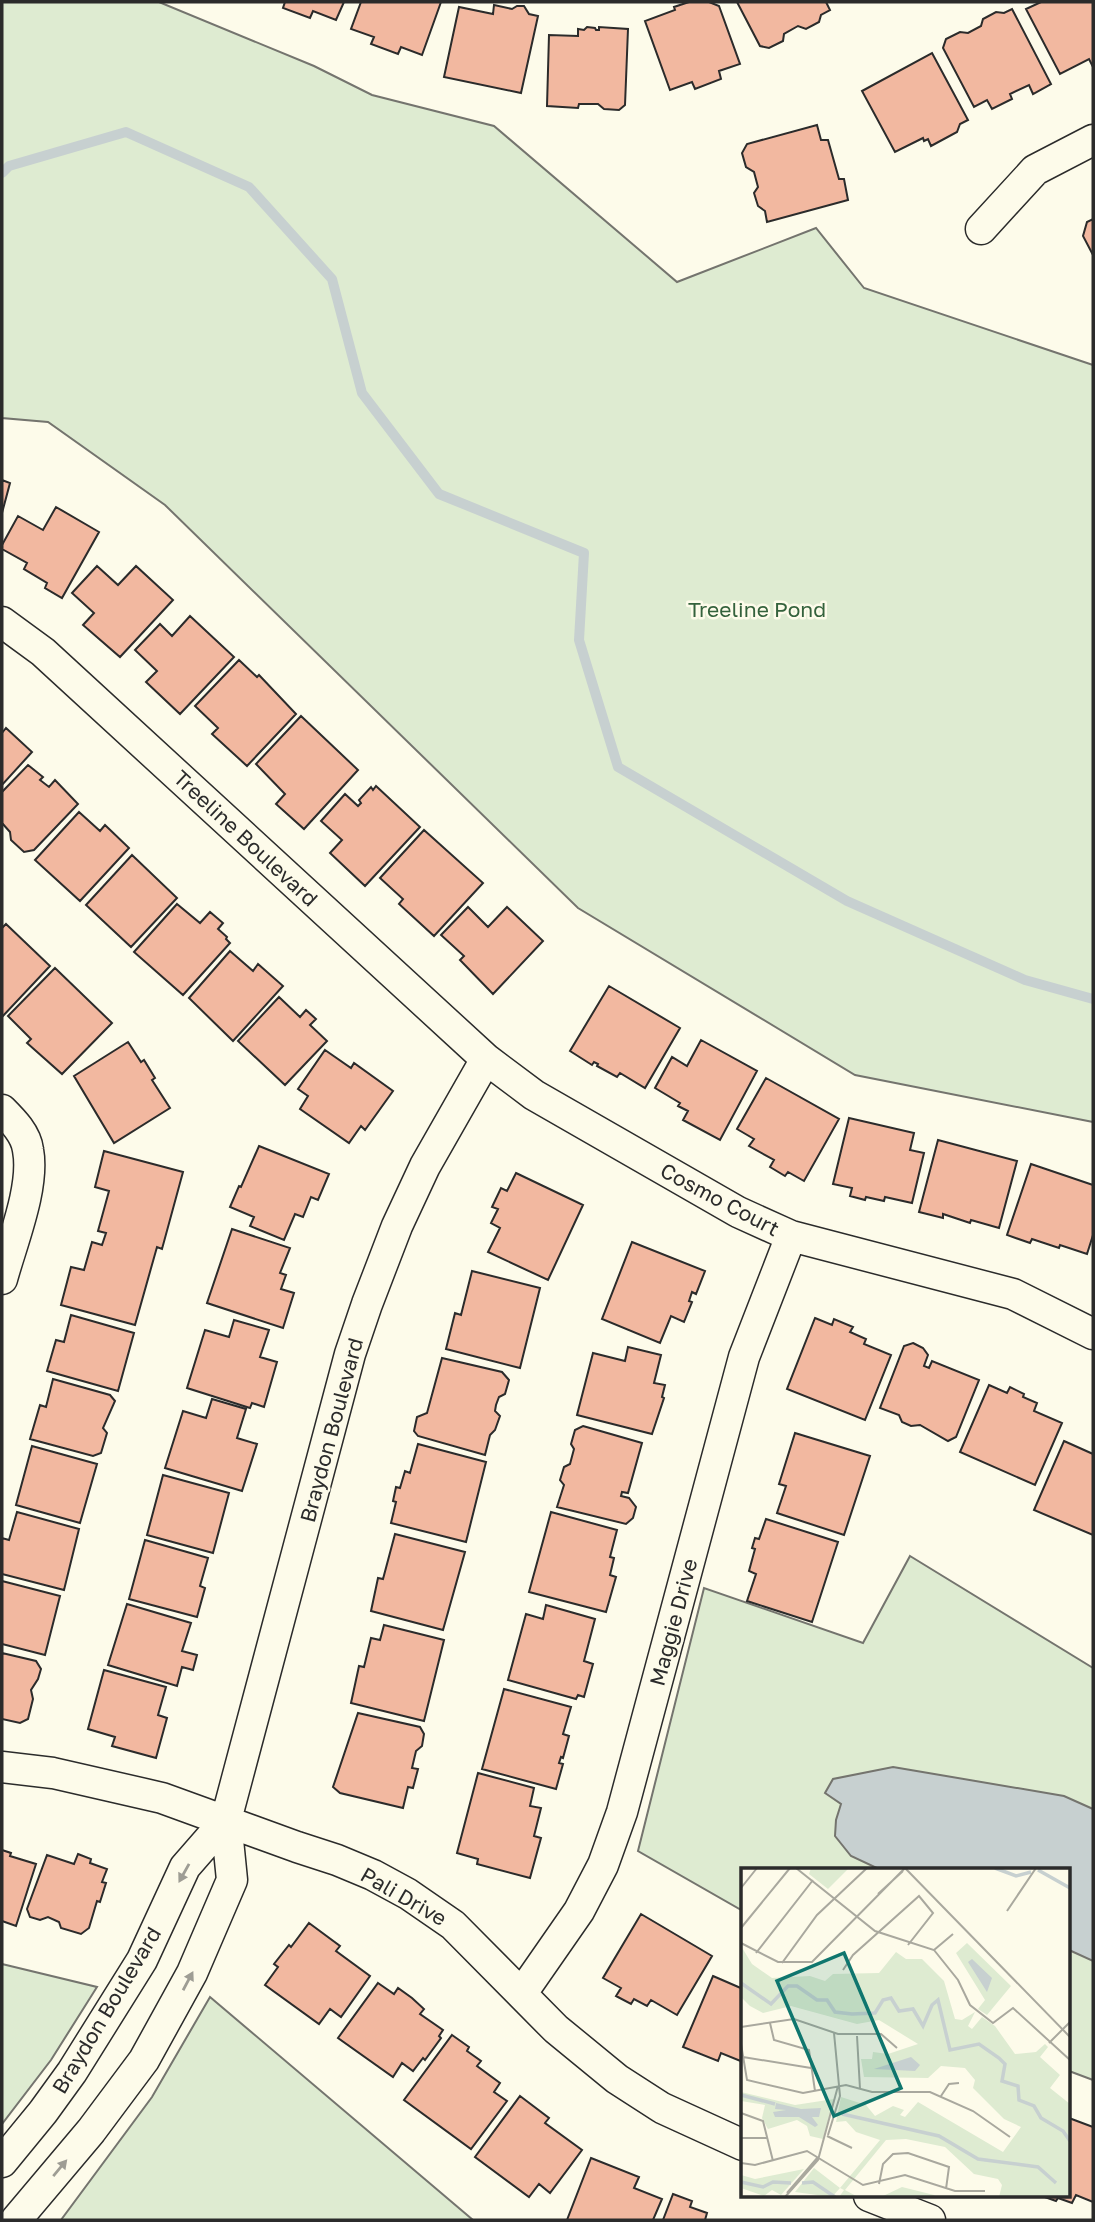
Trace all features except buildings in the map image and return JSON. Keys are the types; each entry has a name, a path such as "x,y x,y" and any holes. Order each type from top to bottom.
{"street":[{"path":"981,229 1035,170 1093,140"},
{"name":"Treeline Boulevard","path":"2,622 43,652 486,1059"},
{"name":"Cosmo Court","path":"486,1059 545,1102 738,1212 791,1236 1013,1294 1093,1334"},
{"name":"Braydon Boulevard","path":"16,2220 91,2130 144,2060 192,1973 232,1880 226,1820 350,1354 393,1235 425,1166 486,1059"},
{"path":"2,1110 17,1125 28,1148 30,1178 2,1279"},
{"name":"Maggie Drive","path":"522,1993 579,1911 604,1865 622,1812 744,1357 791,1236"},
{"name":"Pali Drive","path":"2,1767 96,1782 162,1798 373,1875 408,1894 453,1925 556,2029 617,2079 662,2108 741,2144"},
{"name":"Braydon Boulevard","path":"2,2162 72,2072 142,1960 185,1867 226,1820"},
{"path":"874,2198 930,2220"}],"green space":[{"name":"Treeline Pond","path":"2,2 159,2 314,66 372,95 494,126 677,282 816,228 864,288 1093,365 1093,1122 855,1075 578,908 165,505 48,422 2,418"},
{"path":"910,1556 1093,1668 1093,2080 1070,2071 1070,1868 741,1868 741,1910 638,1851 704,1588 863,1643"},
{"path":"2,1964 97,1987 51,2060 2,2124"},
{"path":"210,1997 473,2220 61,2220 152,2097"}],"shaded area":[{"path":"893,1767 1064,1796 1093,1809 1093,1961 1070,1950 1070,1868 877,1868 851,1856 835,1836 841,1804 825,1793 833,1779"}],"waterway":[{"path":"2,173 9,166 126,132 249,187 332,279 362,393 439,494 584,553 579,640 618,767 847,901 1025,980 1093,999"}]}
